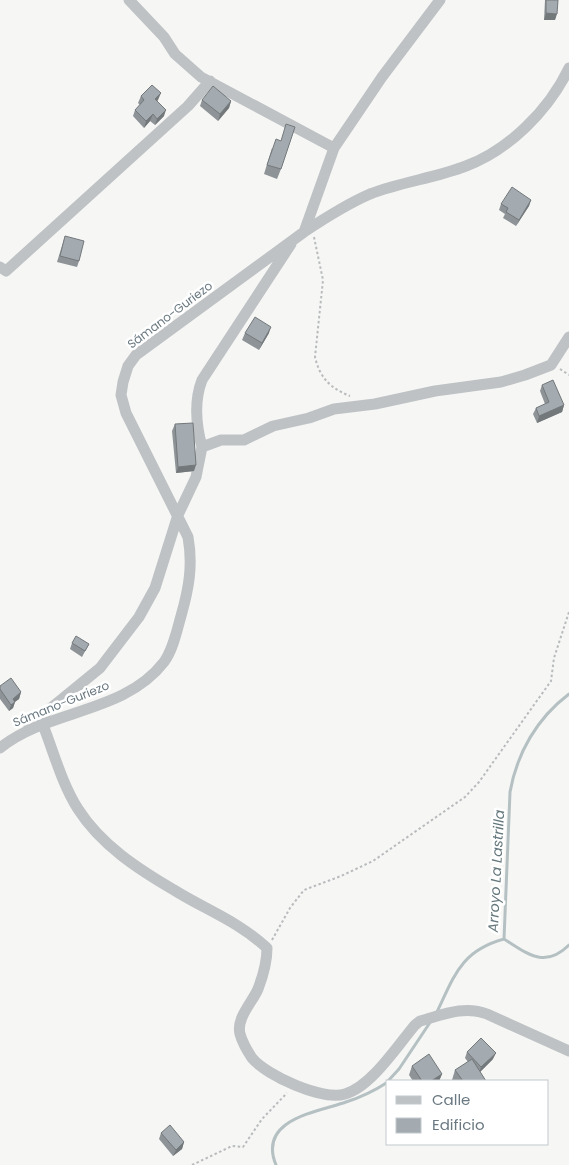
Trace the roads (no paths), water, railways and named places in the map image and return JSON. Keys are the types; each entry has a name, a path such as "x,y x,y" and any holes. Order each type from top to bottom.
{"street":[{"path":"128,0 164,37 186,66 334,148"},
{"path":"308,230 334,148 382,77 440,0"},
{"name":"Sámano-Guriezo","path":"0,748 20,734 108,702 136,687 165,661 178,627 191,572 188,537 126,413 121,395 128,366 136,355 292,241 370,194 467,166 492,153 520,132 547,104 562,84 569,68"},
{"path":"0,267 6,271 188,106 210,81"},
{"path":"20,734 100,668 139,617 155,588 178,515 196,477 202,447 196,413 198,392 202,380 292,241"},
{"path":"202,447 221,440 244,440 273,426 309,418 334,409 374,404 435,391 500,382 526,375 551,365 569,337"},
{"path":"43,725 77,808 102,839 122,857 174,890 242,928 267,948 267,960 257,990 247,1006 241,1022 240,1033 252,1058 268,1072 295,1084 329,1095 345,1094 369,1078 420,1021 465,1009 476,1010 569,1052"}],"waterway":[{"name":"Arroyo La Lastrilla","path":"504,939 510,792 513,778 530,737 547,714 569,694"},
{"path":"504,939 529,954 544,958 560,952 569,945"},
{"name":"Arroyo La Lastrilla","path":"436,1014 454,977 468,958 489,944 504,939"},
{"name":"Arroyo La Lastrilla","path":"389,1080 399,1069 431,1021"},
{"name":"Arroyo La Lastrilla","path":"276,1165 272,1149 275,1137 282,1127 307,1114 363,1096 386,1083"}]}
